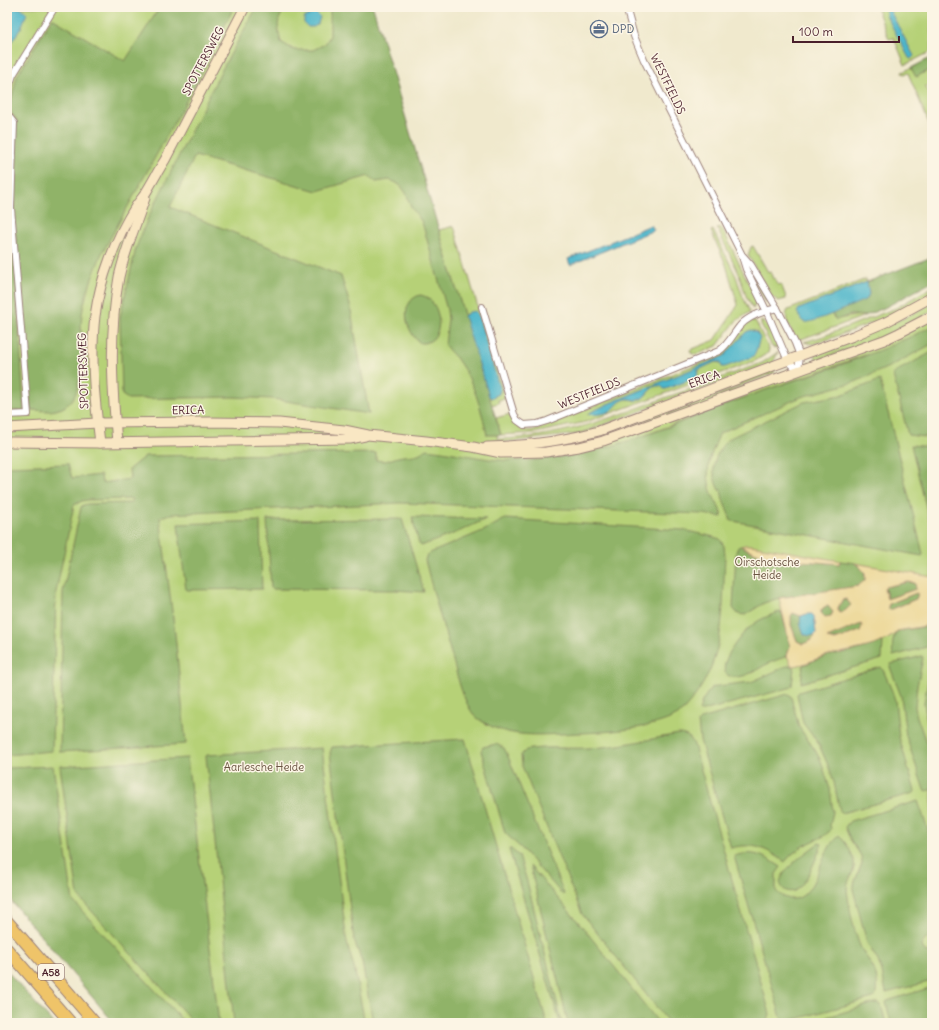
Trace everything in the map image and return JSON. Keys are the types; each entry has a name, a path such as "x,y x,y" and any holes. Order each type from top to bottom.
{"highway":[{"name":"A58","path":"7,921 95,1023"},
{"name":"A58","path":"7,949 71,1023"}],"street":[{"path":"7,94 13,75 55,7"},
{"name":"SPOTTERSWEG","path":"100,443 92,345 99,295 110,261 118,241 136,206 148,189 245,7"},
{"name":"WESTFIELDS","path":"626,7 634,36 644,60 741,253 777,308 800,356"},
{"path":"7,114 14,123 11,208 28,414 7,415"},
{"name":"SPOTTERSWEG","path":"117,442 113,358 114,307 120,276 130,240 148,189"},
{"name":"WESTFIELDS","path":"741,253 746,269 788,361 798,370"},
{"name":"ERICA","path":"473,447 523,445 575,438 599,431 788,361 886,322 932,297"},
{"name":"WESTFIELDS","path":"482,307 514,414 517,420 524,425 537,424 547,421 719,351 725,347 739,326 745,321 766,310 777,308"},
{"name":"ERICA","path":"7,428 98,423 210,422 280,424 344,430 368,435 473,447 501,453 546,452 603,441 669,418 884,340 932,316"},
{"path":"798,370 800,356"},
{"name":"ERICA","path":"7,442 100,443 350,439 368,435"}],"green space":[{"name":"Aarlesche Heide","path":"7,7 365,7 384,73 498,439 541,435 601,421 762,363 778,352 773,363 577,434 499,443 557,453 932,319 932,1023 131,1023 7,872","holes":["868,354 620,447 557,460 531,460 602,449 628,442 718,407"]},
{"path":"160,7 234,7 201,74 101,255 83,307 81,325 81,369 75,396 67,405 56,410 31,410 13,205 16,120 9,109 17,76 52,18 125,61"},
{"path":"257,7 287,7 283,11 278,23 281,42 294,50 313,50 325,44 330,36 330,7 373,7 501,435 487,435 480,406 465,370 445,345 448,319 447,310 422,222 411,207 406,193 401,186 389,180 376,182 369,176 317,191 195,156 170,207 341,276 350,305 369,414 273,399 233,397 128,399 122,395 120,317 136,248 147,220 220,73"},
{"path":"876,7 932,7 932,51 905,65 894,38 889,39"},
{"path":"932,57 932,68 916,77 911,68"},
{"path":"911,68 917,77 927,70 932,79 932,88 925,86 932,99 932,131 908,73 903,74 902,72"},
{"path":"7,210 17,290 24,411 7,411"},
{"path":"454,226 505,399 498,400 499,403 491,405 489,396 491,398 500,392 467,313 464,316 439,230"},
{"path":"719,227 723,230 755,296 756,302 753,309 746,296 739,274 717,228"},
{"path":"713,230 736,276 750,312 736,321 717,346 696,355 691,353 690,350 715,340 738,305 726,265 711,231"},
{"path":"753,246 768,272 770,271 773,279 775,278 778,285 781,284 786,299 778,301 771,296 748,255 751,247"},
{"path":"932,257 932,282 884,308 865,316 851,315 836,320 832,314 869,294 867,282"},
{"path":"748,266 765,294 767,302 752,279"},
{"path":"866,279 867,282 799,309 802,321 832,314 834,318 865,316 799,340 791,330 786,318 788,310"},
{"path":"932,287 932,294 885,318 821,342 812,344 804,342 824,336 896,308"},
{"path":"420,295 428,298 434,304 439,321 435,337 429,342 420,343 411,332 406,318 409,304 413,299"},
{"path":"932,303 932,311 895,333 816,360 815,354 904,318"},
{"path":"753,321 756,322 769,349 768,353 755,361 586,422 535,433 501,435 496,418 510,414 519,428 535,430 721,354 748,323","holes":["748,331 756,331 758,340 754,356 721,363 715,362 698,370 695,378 666,389 661,386 654,386 639,400 626,399 620,401 612,409 588,414 610,403 724,356"]},
{"path":"761,321 770,329 778,348 772,347 761,325"},
{"path":"932,326 932,344 891,366 855,382 801,397 720,433 711,455 708,475 711,491 722,517 703,514 400,503 171,514 160,517 175,634 186,744 60,752 63,592 81,507 87,504 132,503 132,499 82,501 74,505 56,592 52,751 7,755 7,466 68,464 72,478 101,475 102,483 130,479 129,469 145,456 376,453 376,460 383,461 402,456 416,455 426,449 502,460 537,460 571,455 598,450 649,434 751,395 866,355 911,337"},
{"path":"932,352 932,438 908,435 893,375 897,371"},
{"path":"773,369 775,372 687,405 655,421 614,435 560,448 507,448 554,443"},
{"path":"880,380 923,554 922,556 731,520 723,500 721,490 719,490 714,476 717,455 720,449 730,438 804,402 841,395"},
{"path":"911,445 932,447 932,532"},
{"path":"412,517 486,519 458,532 421,546 419,544"},
{"path":"402,519 424,592 395,590 271,589 267,520"},
{"path":"505,519 683,530 720,539 724,546 725,555 722,620 719,639 707,676 696,695 681,713 659,723 632,729 544,735 507,732 485,723 474,715 464,697 425,560 430,553 485,530"},
{"path":"260,521 262,589 186,590 178,524"},
{"name":"Oirschotsche Heide","path":"741,546 764,555 788,560 839,564 840,561 855,563 864,571 865,580 861,585 850,588 779,598 764,603 745,615 738,614 733,608 736,552 738,547"},
{"path":"908,582 915,583 916,589 887,599 885,587"},
{"path":"916,593 918,594 916,599 890,610 888,609 889,604"},
{"path":"844,600 847,600 851,605 840,613 838,612 839,605"},
{"path":"827,606 831,608 833,612 831,616 827,618 823,616 821,612 823,608"},
{"path":"779,612 782,613 790,646 787,656 769,663 744,676 736,677 728,675 725,670 725,663 728,655 739,639 752,625"},
{"path":"793,613 801,616 800,618 813,635 816,634 814,638 803,644 797,641 791,625 790,616"},
{"path":"861,624 863,626 860,631 839,639 827,639 827,637"},
{"path":"929,626 931,633 927,647 893,656 892,649 894,637 897,631"},
{"path":"883,641 882,659 801,683 803,665 825,656 857,650"},
{"path":"922,656 923,658 917,686 915,707 917,717 932,759 932,789 927,791 924,790 906,736 901,696 890,667 891,664"},
{"path":"932,658 932,734 926,717 924,703"},
{"path":"787,666 792,666 794,668 792,686 789,688 699,712 702,701 711,688 751,682"},
{"path":"881,667 895,700 899,737 915,791 914,793 842,813 840,812 834,782 828,765 818,743 803,723 797,694 799,692"},
{"path":"788,694 791,697 799,727 821,761 830,789 833,812 830,831 824,836 803,846 791,855 785,862 766,850 753,846 739,846 731,848 700,740 698,722 701,719"},
{"path":"679,734 688,737 692,740 694,745 770,1014 766,1023 669,1023 582,914 522,766 521,755 526,750 541,748 599,747"},
{"path":"465,739 547,1023 373,1023 362,962 354,940 330,753 332,747"},
{"path":"496,744 504,748 507,754 564,894 563,895 522,849 505,833 481,751 483,747"},
{"path":"322,748 347,943 354,967 365,1023 234,1023 206,756"},
{"path":"187,758 219,1023 194,1023 78,896 60,766"},
{"path":"53,766 73,901 185,1023 114,1023 7,896 7,768"},
{"path":"918,801 932,841 932,934 923,942 922,947 925,951 932,954 932,981 886,993 882,972 878,961 867,943 853,889 862,863 861,856 850,839 845,827 850,821"},
{"path":"839,835 847,846 853,859 854,868 848,882 847,892 853,923 859,943 876,975 877,994 873,998 785,1022 782,1021 734,856 741,854 759,855 781,867 776,874 776,891 788,898 799,898 810,887 815,879 825,854 833,841"},
{"path":"819,843 822,844 813,866 804,882 799,888 793,891 784,890 780,882 782,876 796,860"},
{"path":"509,849 519,856 527,881 562,1023 560,1023"},
{"path":"530,866 581,925 659,1023 568,1023"},
{"path":"7,971 53,1023 7,1023"},
{"path":"932,987 932,1023 891,1023 887,1001"},
{"path":"879,1003 881,1005 886,1023 807,1023"}],"sand":[{"path":"745,545 840,561 839,564 776,558 741,546"},
{"path":"855,563 932,577 932,625 897,631 891,637 874,645 825,656 792,666 787,656 790,646 779,598 858,586 865,580 865,573","holes":["908,582 915,583 916,589 887,599 884,589 885,587","916,593 918,594 916,599 890,610 888,609 889,604","846,599 851,605 840,613 838,612 838,608 842,600","828,606 833,612 831,616 825,617 821,613 821,610","793,613 801,616 807,614 815,622 815,636 803,644 797,641 791,625 791,616","861,624 862,626 860,631 835,640 827,638"]}],"water":[{"path":"7,7 21,8 27,13 21,28 10,44 7,42"},
{"path":"883,7 888,7 914,56 911,59 909,58"},
{"path":"315,12 320,17 318,24 314,27 308,27 304,23 304,18"},
{"path":"651,225 654,230 570,265 568,259 608,244"},
{"path":"867,282 869,294 867,299 845,309 808,322 804,322 797,312 799,309"},
{"path":"475,311 478,315 500,390 499,394 491,398 489,396 464,316 469,312"},
{"path":"751,330 757,333 760,338 755,354 752,357 725,367 722,367 720,362 715,362 698,370 697,377 695,378 666,389 661,386 652,388 641,399 626,399 605,413 587,414 724,356 746,332"},
{"path":"812,614 814,616 816,633 812,636 804,634 800,623 801,616"}],"place":[{"name":"DPD","path":"599,29"}]}
